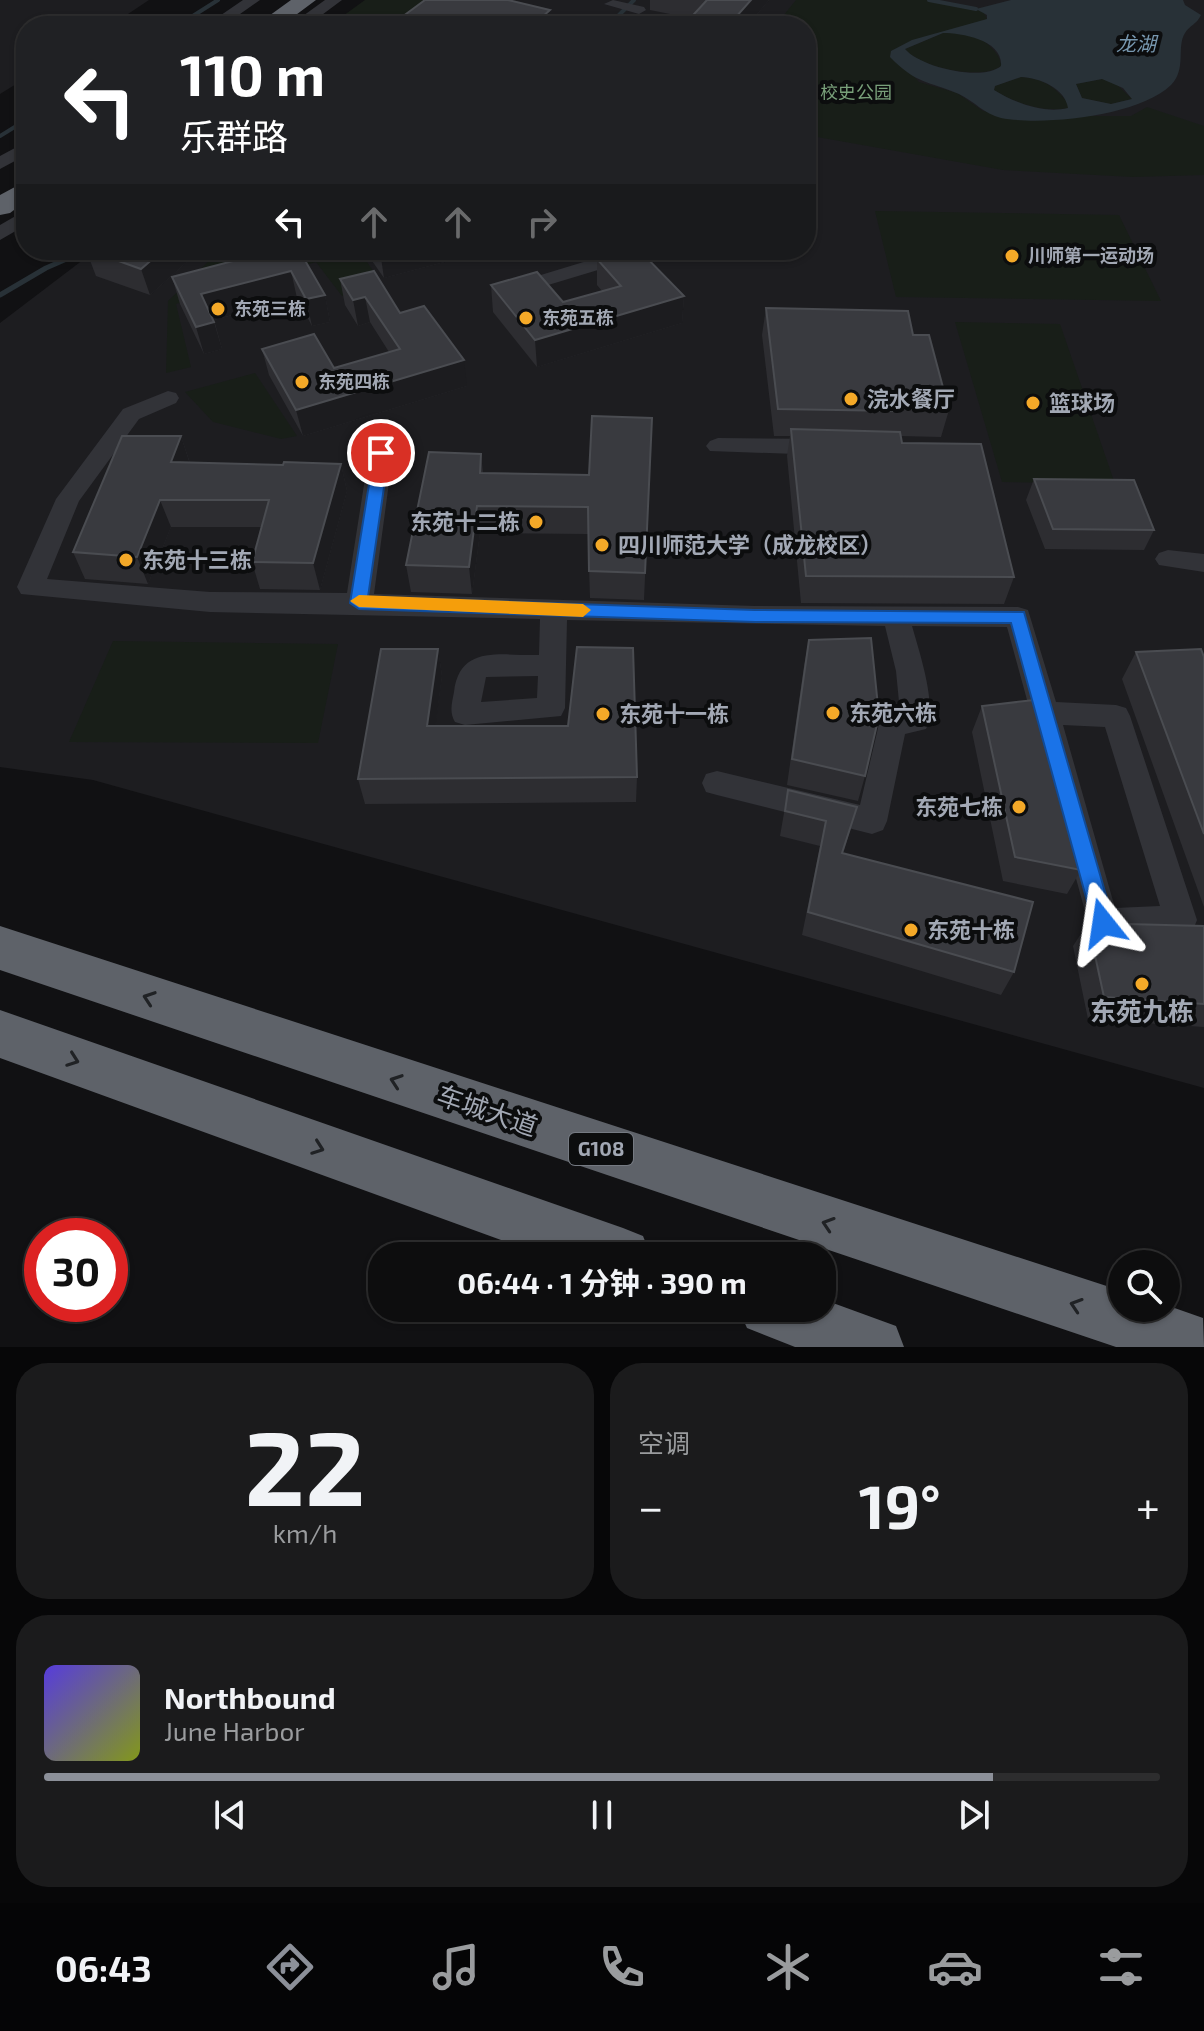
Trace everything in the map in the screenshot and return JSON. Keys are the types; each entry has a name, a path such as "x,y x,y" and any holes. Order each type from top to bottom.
{"highway":[{"path":"256,16 279,0"},
{"path":"281,16 305,0"},
{"name":"车城大道","path":"0,948 1203,1347"},
{"path":"0,1034 584,1242"},
{"path":"806,1322 875,1347"}],"street":[{"path":"228,16 253,0"},
{"path":"312,16 335,0"},
{"path":"503,292 610,260"},
{"path":"168,398 131,414 68,499 30,587 210,602 359,603 755,616 1018,617 1103,923 1181,920 1116,716 1045,713"},
{"path":"718,446 853,448"},
{"path":"359,603 381,453"},
{"path":"1168,559 1204,563"},
{"path":"552,665 554,609"},
{"path":"717,783 872,821 893,724 916,721 910,671 896,616"}],"shaded area":[{"path":"0,0 149,0 125,16 16,16 16,84 0,94"},
{"name":"四川师范大学（成龙校区）","path":"422,0 1204,0 1204,1088 93,780 0,767 0,323 83,260 816,260 816,16 402,16"}],"green space":[{"path":"365,0 436,0 414,16 343,16"},
{"name":"校史公园","path":"796,0 927,0 983,11 987,19 891,51 919,82 957,93 983,111 1042,119 1131,116 1147,107 1204,126 1204,175 1133,177 1003,170 816,137 816,16 783,16"},
{"path":"943,33 975,36 995,51 1001,66 980,72 951,70 912,56 905,49"},
{"path":"1021,77 1048,84 1069,104 1068,108 1030,106 994,90 995,86"},
{"path":"1102,79 1115,83 1132,99 1111,104 1082,98 1076,84"},
{"name":"川师第一运动场","path":"875,211 1119,215 1161,301 896,297"},
{"path":"210,260 366,260 382,284 342,296 316,262 176,304 191,367 166,373 168,301"},
{"name":"篮球场","path":"955,322 1060,324 1115,484 1002,482"},
{"path":"255,373 297,436 281,439 213,422 185,392"},
{"path":"113,641 338,644 318,743 69,742"}],"water":[{"name":"龙湖","path":"1011,0 1183,0 1185,5 1201,15 1182,39 1176,79 1156,96 1114,111 1041,121 989,114 959,94 915,77 890,57 891,51 912,40 987,19 987,15 976,9","holes":["943,33 960,34 989,44 1000,57 1001,66 980,73 952,70 924,62 905,49","1021,77 1036,79 1057,90 1068,108 1049,110 1020,103 994,90 995,86","1102,79 1123,88 1132,99 1111,104 1082,98 1076,84"]}],"building":[{"path":"425,0 508,0 550,10 543,16 406,14"},
{"path":"707,0 751,0 737,16 692,16"},
{"path":"116,260 151,260 141,269"},
{"path":"237,260 305,260 325,295 306,299 291,271 201,294 214,322 196,327 172,277"},
{"path":"598,260 649,260 684,296 535,340 491,285 537,272 563,302 621,286"},
{"path":"374,271 400,313 424,306 464,360 296,410 262,349 314,334 334,368 400,349 365,297 353,300 340,279"},
{"name":"浣水餐厅","path":"766,308 908,311 913,335 929,335 949,410 778,409"},
{"name":"东苑十二栋","path":"592,416 652,418 645,573 589,571 588,507 477,506 469,567 406,565 429,452 481,454 480,473 589,475"},
{"path":"791,429 900,432 902,443 981,444 1014,577 806,576"},
{"path":"122,436 181,436 171,462 341,464 313,563 252,562 269,500 160,500 137,557 73,552"},
{"path":"1034,479 1134,480 1154,530 1053,529"},
{"path":"871,638 879,716 865,776 792,759 809,640"},
{"name":"东苑十一栋","path":"577,647 633,648 637,777 358,779 381,649 438,649 427,726 568,726"},
{"path":"1201,649 1204,657 1204,834 1136,652"},
{"name":"东苑七栋","path":"1043,699 1081,870 1015,857 982,706"},
{"path":"788,790 857,807 842,853 1033,902 1014,972 808,912 826,821 785,811"},
{"path":"1088,923 1204,926 1204,1004 1104,997"}],"waterway":[{"path":"193,16 218,0"},
{"path":"618,16 634,0"},
{"path":"929,0 976,9"},
{"path":"0,136 16,126"},
{"path":"0,295 64,260"}],"slow traffic":[{"path":"359,601 583,610"}],"place":[{"name":"川师第一运动场","path":"1012,256"},
{"name":"东苑三栋","path":"218,309"},
{"name":"东苑五栋","path":"526,318"},
{"name":"东苑四栋","path":"302,382"},
{"name":"浣水餐厅","path":"851,399"},
{"name":"篮球场","path":"1033,403"},
{"name":"东苑十二栋","path":"536,522"},
{"name":"四川师范大学（成龙校区）","path":"602,545"},
{"name":"东苑十三栋","path":"126,560"},
{"name":"东苑六栋","path":"833,713"},
{"name":"东苑十一栋","path":"603,714"},
{"name":"东苑七栋","path":"1019,807"},
{"name":"东苑十栋","path":"911,930"},
{"name":"东苑九栋","path":"1142,984"}],"route":[{"path":"381,453 359,603 755,616 1018,617 1103,923"}]}
